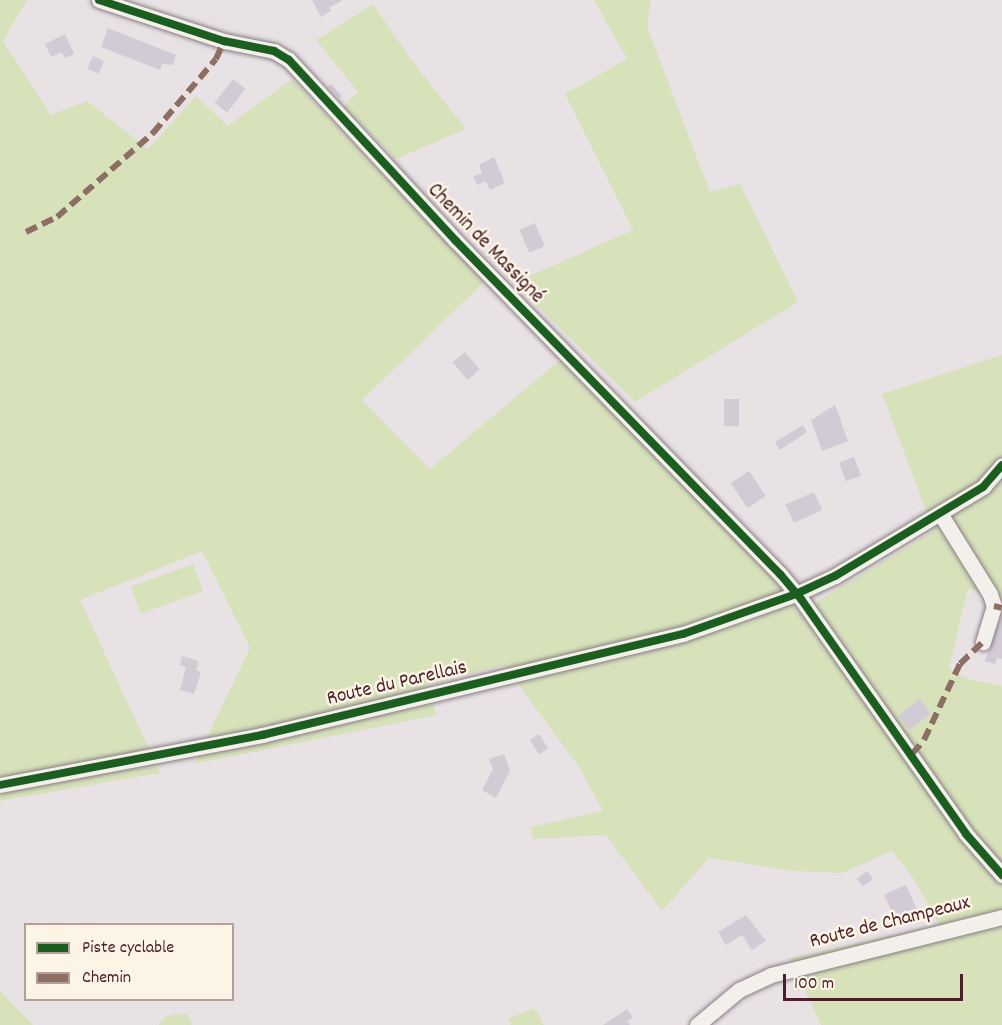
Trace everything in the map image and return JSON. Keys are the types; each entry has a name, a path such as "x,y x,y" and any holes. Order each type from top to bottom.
{"street":[{"name":"Chemin de Massigné","path":"99,0 224,41 274,51 289,60 456,241 772,566 796,594 966,834 1002,875"},
{"name":"Route du Parellais","path":"0,785 262,735 683,634 796,594 835,576 983,488 1002,465"},
{"path":"941,515 994,606 983,642"},
{"name":"Route de Champeaux","path":"697,1025 739,990 771,975 1002,917"}],"green space":[{"path":"0,0 27,0 3,41 51,115 87,101 148,149 196,96 228,126 292,79 484,282 362,400 430,469 560,360 776,582 798,613 934,531 882,394 1002,355 1002,599 968,588 949,668 967,679 1002,686 1002,1025 821,1025 790,958 939,925 914,879 892,851 842,873 795,871 709,858 662,911 606,835 533,839 531,827 603,811 579,767 504,665 425,685 437,715 194,764 250,648 202,551 80,600 160,773 0,801"},
{"path":"594,0 651,0 647,27 710,192 740,184 798,302 635,402 514,283 633,230 565,94 627,59"},
{"path":"373,4 409,57 466,129 396,159 343,106 358,92 316,40"},
{"path":"193,564 203,591 141,614 131,587"},
{"path":"0,991 33,1025 0,1025"},
{"path":"534,1008 544,1025 511,1025 508,1019"},
{"path":"187,1013 192,1025 159,1025 166,1016"}],"building":[{"path":"312,0 343,0 329,8 331,11 321,17"},
{"path":"108,28 176,55 173,65 162,64 160,70 101,47"},
{"path":"65,34 74,54 65,58 62,52 51,57 45,44"},
{"path":"93,56 104,61 98,74 87,69"},
{"path":"233,79 246,89 227,112 215,103"},
{"path":"331,84 342,96 339,98 328,87"},
{"path":"494,157 505,183 490,190 486,181 477,185 473,177 482,173 479,165"},
{"path":"535,223 545,246 529,253 519,230"},
{"path":"465,352 480,370 468,380 453,362"},
{"path":"724,399 739,399 739,426 724,426"},
{"path":"835,405 848,441 822,451 811,420"},
{"path":"803,425 807,432 780,450 775,442"},
{"path":"854,457 861,476 846,481 839,462"},
{"path":"749,471 766,496 748,508 731,483"},
{"path":"814,492 822,510 794,523 786,505"},
{"path":"1002,613 1002,659 997,658 995,664 985,661"},
{"path":"182,656 199,661 196,670 201,672 194,694 180,690 186,667 180,665"},
{"path":"920,699 931,713 910,730 899,716"},
{"path":"539,734 548,748 539,754 530,740"},
{"path":"504,754 510,771 496,798 482,790 493,769 489,759"},
{"path":"867,871 873,879 863,887 857,879"},
{"path":"906,885 919,914 897,924 884,895"},
{"path":"746,915 766,941 752,950 742,935 726,945 718,932"},
{"path":"627,1009 633,1018 627,1021 630,1025 603,1025"}],"marked path":[{"path":"26,232 57,217 153,133 216,59 224,41"},
{"path":"994,606 1002,608"},
{"path":"912,754 924,740 960,664 983,642"}],"cycle path":[{"path":"99,0 224,41 274,51 289,60 456,241 780,574 801,599 966,834 1002,875"},
{"path":"0,785 262,735 683,634 796,594 835,576 983,487 1002,465"}]}
